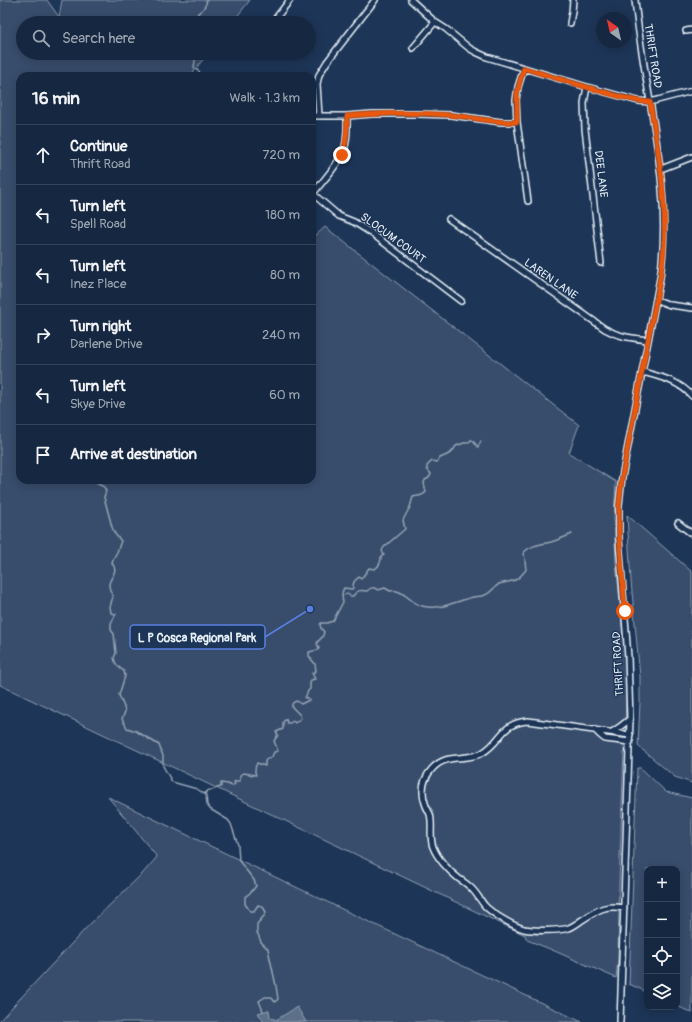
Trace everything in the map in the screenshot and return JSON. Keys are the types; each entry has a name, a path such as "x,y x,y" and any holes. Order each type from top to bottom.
{"street":[{"path":"277,16 290,0"},
{"path":"375,0 326,62 319,75 317,84 319,116 372,114 451,115 501,122 517,122"},
{"path":"411,0 435,22 476,52 487,57 587,88 638,101 650,102 692,91"},
{"path":"570,23 573,0"},
{"name":"THRIFT ROAD","path":"620,1022 630,719 629,663 619,539 619,511 622,477 657,300 664,246 661,169 640,45 635,0"},
{"path":"413,48 435,22"},
{"path":"686,31 692,30"},
{"path":"524,68 517,94 517,122 528,201"},
{"name":"DEE LANE","path":"587,88 584,103 585,129 601,263"},
{"path":"316,190 342,155 346,143 347,116"},
{"path":"661,169 692,157"},
{"name":"SLOCUM COURT","path":"316,197 339,216 354,222 370,232 461,301"},
{"name":"LAREN LANE","path":"449,219 605,329 624,337 648,340"},
{"path":"657,300 692,308"},
{"path":"643,372 661,376 676,383 692,396"},
{"path":"678,523 692,534"},
{"path":"612,732 630,719"},
{"path":"624,908 610,907 598,910 570,927 561,930 523,929 495,915 471,887 449,870 436,852 431,836 431,818 425,804 422,791 426,778 432,768 449,758 471,756 482,753 490,748 501,733 518,723 528,722 630,735"},
{"path":"595,730 605,739 630,742"}],"shaded area":[{"path":"0,0 47,0 58,16 16,16 16,60 203,60 193,72 16,72 16,484 316,484 316,235 325,227 579,425 569,453 616,482 614,517 616,562 625,656 626,698 618,910 618,959 616,978 527,940 525,935 0,685"},
{"path":"62,0 250,0 237,16 59,16"},
{"path":"627,515 692,572 692,783 675,777 638,746 640,677 631,581"},
{"path":"637,768 641,768 666,792 692,798 692,1013 680,1007 680,866 644,866 644,991 629,984"},
{"path":"108,797 582,1022 0,1022 0,1020 89,925 143,873 157,857"},
{"path":"297,1007 306,1022 264,1022 258,1013 269,1010 270,1017 276,1020"}],"waterway":[{"path":"198,16 198,13 204,8 207,0"},
{"path":"195,60 194,68 199,72"},
{"path":"205,794 209,790 221,787 221,783 232,786 235,784 234,782 240,781 240,775 243,773 256,775 255,769 257,763 265,766 266,759 271,758 274,752 278,751 274,741 278,735 276,732 283,729 283,722 286,719 287,723 293,721 295,723 301,718 292,707 292,704 297,701 301,704 309,700 308,698 305,698 310,689 311,680 315,679 312,673 316,671 315,664 309,656 309,652 318,650 319,648 317,644 324,632 321,628 321,623 333,621 343,602 342,593 344,588 352,589 355,581 359,577 361,579 369,568 374,569 377,567 381,557 384,555 382,551 384,547 405,529 403,520 410,507 413,497 426,492 424,483 431,474 427,469 427,466 432,461 437,462 440,458 452,452 456,446 468,443 472,440 478,447 481,441"},
{"path":"98,484 104,487 106,491 104,497 112,527 115,534 121,541 113,559 112,563 115,571 109,584 113,596 110,607 111,613 116,614 111,623 116,653 114,658 120,669 124,671 125,676 119,695 125,712 122,719 127,728 136,731 159,745 163,756 163,766 172,782 197,789 206,795 207,805 210,809 228,820 231,824 238,845 239,861 254,880 256,886 245,897 245,904 250,911 254,911 258,905 263,907 266,912 257,924 257,932 261,942 268,949 278,999 275,1002 271,997 265,997 259,1001 263,1011"},
{"path":"342,595 348,594 353,596 359,591 367,591 372,588 378,590 385,588 390,591 399,592 414,602 422,606 429,607 448,605 473,597 484,596 499,584 515,580 522,575 526,570 524,552 533,546 554,541 572,534"}],"place":[{"name":"L P Cosca Regional Park","path":"310,609"}],"route":[{"path":"342,155 346,143 347,116 372,114 451,115 510,123 517,122 516,100 524,68 587,88 638,101 650,102 661,169 664,246 657,300 622,477 619,505 621,569 625,611"}]}
